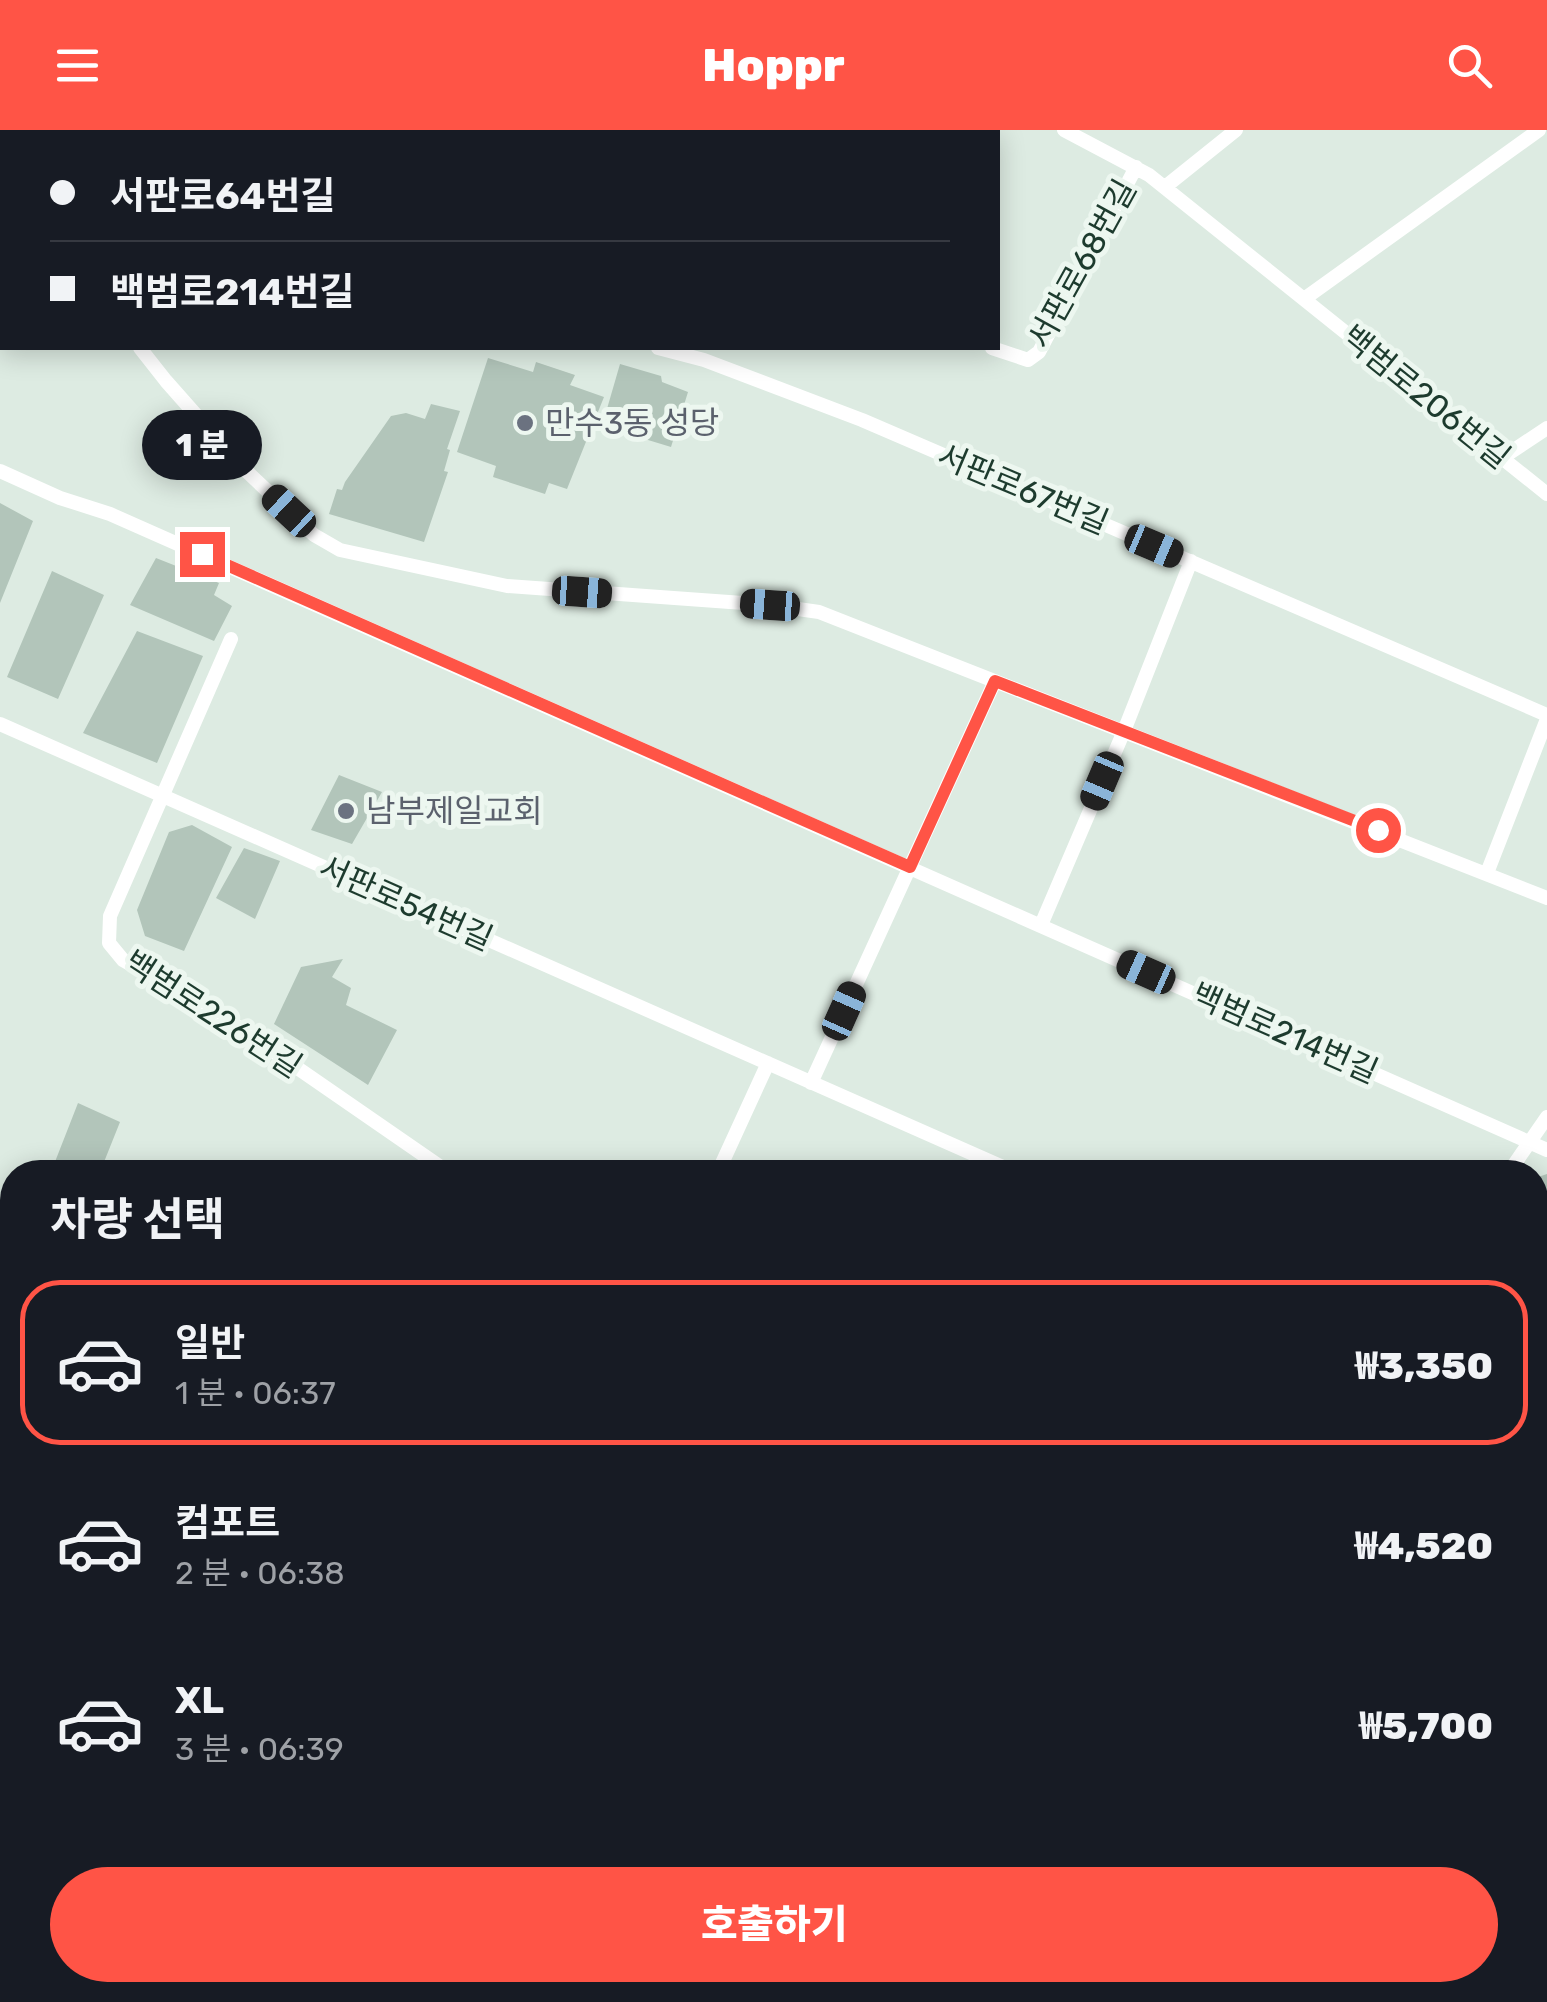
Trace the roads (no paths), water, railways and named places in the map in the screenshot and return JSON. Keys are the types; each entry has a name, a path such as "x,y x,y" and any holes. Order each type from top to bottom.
{"lane":[{"name":"백범로206번길","path":"1064,130 1136,167 1165,187 1547,494"},
{"path":"1165,187 1236,130"},
{"name":"백범로206번길","path":"1304,300 1539,130"},
{"name":"서판로68번길","path":"998,350 1028,360 1038,352 1136,167"},
{"path":"142,350 242,467 314,534 340,550 507,586 819,612 1547,898"},
{"name":"서판로67번길","path":"675,350 708,354 1547,717"},
{"path":"1502,458 1547,428"},
{"name":"백범로214번길","path":"0,471 60,498 110,514 1547,1150"},
{"path":"1041,926 1191,561"},
{"name":"백범로226번길","path":"231,639 110,916 110,942 123,960 212,1009 431,1160"},
{"path":"811,1083 995,681"},
{"path":"1487,873 1547,717"},
{"name":"서판로54번길","path":"0,724 987,1160"},
{"path":"724,1160 768,1063"},
{"path":"1517,1160 1547,1117"}],"place":[{"name":"만수3동 성당","path":"525,423"},
{"name":"남부제일교회","path":"346,811"}]}
